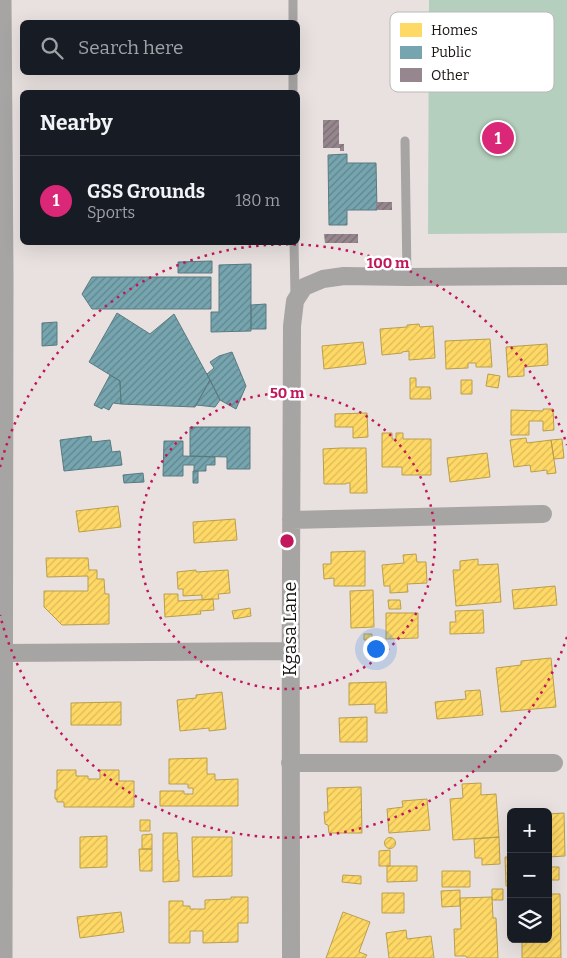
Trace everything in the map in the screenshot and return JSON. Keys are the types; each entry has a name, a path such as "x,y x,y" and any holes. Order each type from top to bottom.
{"street":[{"path":"1,0 4,653 2,958"},
{"path":"295,301 304,287 323,279 344,276 567,276"},
{"name":"Kgasa Lane","path":"291,958 290,651 292,326 295,301"},
{"path":"291,520 543,514"},
{"path":"4,653 290,651"},
{"path":"290,763 554,763"}],"lane":[{"path":"293,0 293,20"},
{"path":"293,75 293,90"},
{"path":"405,141 407,277"},
{"path":"294,245 295,301"}],"green space":[{"path":"429,0 567,0 567,233 428,234 429,92 554,92 554,12 429,12"}],"building: Homes":[{"path":"419,324 420,327 433,326 435,358 409,360 409,351 382,355 380,329"},
{"path":"490,339 492,367 476,367 476,363 468,363 468,368 446,369 445,341"},
{"path":"363,342 366,364 324,369 322,346"},
{"path":"547,344 548,365 524,367 524,376 508,377 506,347"},
{"path":"488,374 500,376 498,388 486,386"},
{"path":"410,378 416,378 416,387 430,387 431,399 410,399"},
{"path":"461,380 472,380 472,394 461,394"},
{"path":"543,409 553,409 554,430 543,431 543,421 529,421 529,435 511,435 511,410 543,411"},
{"path":"367,413 368,437 353,438 353,427 335,427 335,414"},
{"path":"382,433 392,433 392,439 396,439 396,433 403,433 403,439 431,439 431,475 402,475 402,467 382,467"},
{"path":"526,438 527,443 551,440 556,473 547,474 547,470 531,472 530,465 514,467 510,440"},
{"path":"562,439 564,458 554,459 551,440"},
{"path":"366,448 367,493 350,493 350,483 324,484 323,449"},
{"path":"487,453 490,477 450,482 447,458"},
{"path":"118,506 121,527 79,532 76,511"},
{"path":"235,519 237,540 194,543 193,522"},
{"path":"365,551 365,586 334,586 334,578 324,579 323,564 331,564 331,552"},
{"path":"416,554 417,562 426,562 427,583 407,584 408,592 390,593 390,586 384,586 382,565 404,563 403,555"},
{"path":"46,558 88,558 89,570 97,570 97,579 104,579 105,594 109,594 109,624 62,625 44,607 44,591 88,591 88,576 47,577"},
{"path":"478,559 478,565 498,564 501,602 456,606 453,570 460,570 460,561"},
{"path":"196,570 196,572 228,570 230,593 218,594 219,599 202,600 202,595 183,596 183,589 178,589 177,572"},
{"path":"555,586 557,605 514,609 512,590"},
{"path":"373,590 374,627 351,628 350,591"},
{"path":"164,594 178,594 178,601 213,599 214,610 200,611 201,614 165,617"},
{"path":"388,600 400,600 401,609 389,609"},
{"path":"250,608 251,616 234,619 232,611"},
{"path":"483,610 484,633 450,634 450,622 456,622 455,611"},
{"path":"386,613 418,613 418,638 386,639"},
{"path":"364,634 372,634 372,640 364,640"},
{"path":"551,658 556,707 501,712 496,668 521,665 521,661"},
{"path":"386,682 387,713 375,713 375,704 349,705 349,683"},
{"path":"480,690 483,715 437,719 435,702 466,699 465,691"},
{"path":"222,692 226,729 209,731 209,728 180,731 177,700 196,698 196,695"},
{"path":"121,702 121,725 71,725 71,703"},
{"path":"367,717 367,742 340,742 339,718"},
{"path":"207,758 207,774 215,774 215,780 238,779 238,806 160,806 160,791 184,791 184,794 193,794 193,788 188,788 188,784 169,784 169,759"},
{"path":"57,770 76,770 76,776 100,779 100,770 119,770 119,781 134,781 134,807 64,807 64,802 57,802 57,799 55,799"},
{"path":"481,783 481,795 496,794 499,837 453,840 450,799 463,798 462,784"},
{"path":"361,787 362,833 329,833 328,825 325,824 324,812 328,812 327,788"},
{"path":"427,799 430,830 389,833 387,809 403,807 402,801"},
{"path":"564,813 565,856 552,857 552,814"},
{"path":"140,820 150,820 150,831 140,831"},
{"path":"163,833 177,833 179,881 163,882"},
{"path":"152,834 152,849 142,849 142,835"},
{"path":"107,836 107,867 80,868 80,837"},
{"path":"192,837 232,837 232,876 193,877"},
{"path":"390,837 396,843 390,849 384,843"},
{"path":"499,837 500,864 482,865 482,858 475,858 474,839"},
{"path":"139,849 152,849 152,871 140,871"},
{"path":"390,850 390,866 379,866 379,851"},
{"path":"505,857 507,857 507,886"},
{"path":"387,866 417,866 417,881 387,882"},
{"path":"552,867 559,867 559,880 552,880"},
{"path":"442,871 470,871 470,887 442,887"},
{"path":"343,875 361,876 361,884 342,882"},
{"path":"492,889 503,889 503,900 492,900"},
{"path":"460,890 460,906 442,907 441,891"},
{"path":"382,893 404,893 404,913 382,913"},
{"path":"552,894 560,894 561,958 522,958 522,943 552,943"},
{"path":"231,897 248,897 248,923 238,923 238,942 203,943 203,931 190,931 190,943 169,943 169,901 183,901 183,906 190,906 190,909 205,909 205,900 231,899"},
{"path":"492,897 493,918 496,918 498,958 455,956 454,929 461,929 460,898"},
{"path":"121,912 124,932 80,938 77,917"},
{"path":"343,912 370,922 359,952 367,955 365,958 326,958"},
{"path":"406,930 407,939 431,936 434,958 389,958 386,933"}],"building: Public":[{"path":"347,154 347,163 376,163 377,210 347,210 347,225 329,225 328,155"},
{"path":"212,261 212,273 178,273 178,262"},
{"path":"251,264 251,331 211,332 211,312 219,312 219,265"},
{"path":"92,277 211,277 211,309 92,309 82,294"},
{"path":"266,304 266,329 251,329 251,305"},
{"path":"117,313 150,334 174,314 210,380 195,407 121,404 120,381 89,362"},
{"path":"57,322 57,345 42,346 42,323"},
{"path":"232,352 246,386 236,409 220,400 207,374 214,368 210,362 219,356"},
{"path":"110,375 120,381 121,404 113,403 109,410 94,405"},
{"path":"210,380 220,400 215,407 196,405"},
{"path":"190,427 250,427 250,469 227,469 227,457 190,456"},
{"path":"91,436 92,442 110,440 112,452 120,451 122,465 64,471 60,440"},
{"path":"164,441 183,441 183,456 215,457 215,465 206,465 206,471 194,471 194,465 183,465 183,476 163,476"},
{"path":"193,471 198,471 198,483 193,483"},
{"path":"143,473 144,482 124,483 123,475"}],"building: Other":[{"path":"323,120 339,120 339,144 344,144 344,151 340,151 340,148 323,148"},
{"path":"376,202 392,202 392,210 377,210"},
{"path":"324,234 358,234 358,243 325,243"}],"place":[{"name":"GSS Grounds","path":"498,138"}]}
